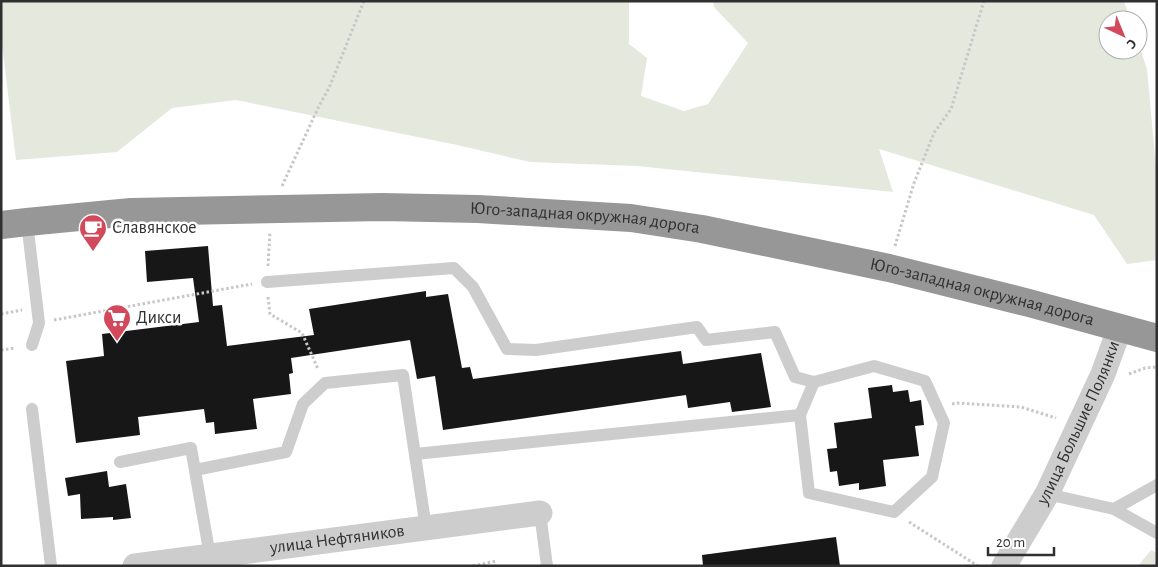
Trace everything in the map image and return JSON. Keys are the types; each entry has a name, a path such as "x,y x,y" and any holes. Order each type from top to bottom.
{"highway":[{"name":"Юго-западная окружная дорога","path":"14,224 131,212 382,207 478,209 630,218 702,229 888,268 1157,338"}],"street":[{"name":"улица Большие Полянки","path":"1004,566 1048,494 1103,374 1120,327"},
{"name":"улица Нефтяников","path":"135,566 540,513"}],"lane":[{"path":"14,224 39,323 32,345"},
{"path":"267,282 454,268 472,286 507,349 536,350 697,327 706,340 775,332 795,377 814,382 874,366 925,381 944,423 932,477 894,512 809,493 800,415 814,382"},
{"path":"195,470 286,452 303,404 325,383 403,375 426,528"},
{"path":"32,409 51,566"},
{"path":"415,454 800,415"},
{"path":"120,462 191,448 210,556"},
{"path":"1114,509 1157,486"},
{"path":"1048,494 1114,509 1157,533"},
{"path":"540,513 548,566"}],"path":[{"path":"325,383 302,333 270,314 267,282 271,209 329,88 364,1"},
{"path":"888,268 917,175 934,133 951,109 984,1"},
{"path":"39,323 267,282"},
{"path":"938,408 957,403 1014,406 1056,418"},
{"path":"894,512 978,566"},
{"path":"473,566 496,562"}],"shaded area":[{"path":"1,1 629,1 629,44 647,58 641,96 684,111 708,104 748,43 714,7 713,1 1124,1 1127,10 1098,10 1098,60 1144,60 1147,69 1157,178 1157,260 1127,264 1094,215 879,149 893,192 637,166 530,162 457,145 236,100 172,108 117,152 16,160 1,36"},
{"path":"1151,550 1157,553 1157,566 1138,566"}],"building":[{"path":"208,246 213,306 222,305 227,346 314,335 309,309 426,291 426,297 448,294 462,368 470,367 473,379 681,351 683,364 761,353 771,407 732,412 730,402 688,408 686,395 443,430 435,376 417,379 410,340 291,358 293,373 289,374 291,394 253,399 257,429 215,434 214,422 206,423 204,409 138,417 140,435 76,443 66,361 104,356 102,334 199,322 193,278 147,282 145,251"},
{"path":"892,385 893,392 908,390 910,402 921,400 924,425 915,426 919,456 883,460 886,486 859,490 859,483 839,486 837,471 830,472 827,449 837,448 834,423 872,418 868,388"},
{"path":"107,471 109,487 126,484 131,518 113,520 113,517 81,519 80,494 68,496 65,478"},
{"path":"836,537 840,566 703,566 702,555"}],"place":[{"name":"Славянское","path":"93,252"},
{"name":"Дикси","path":"117,342"}]}
